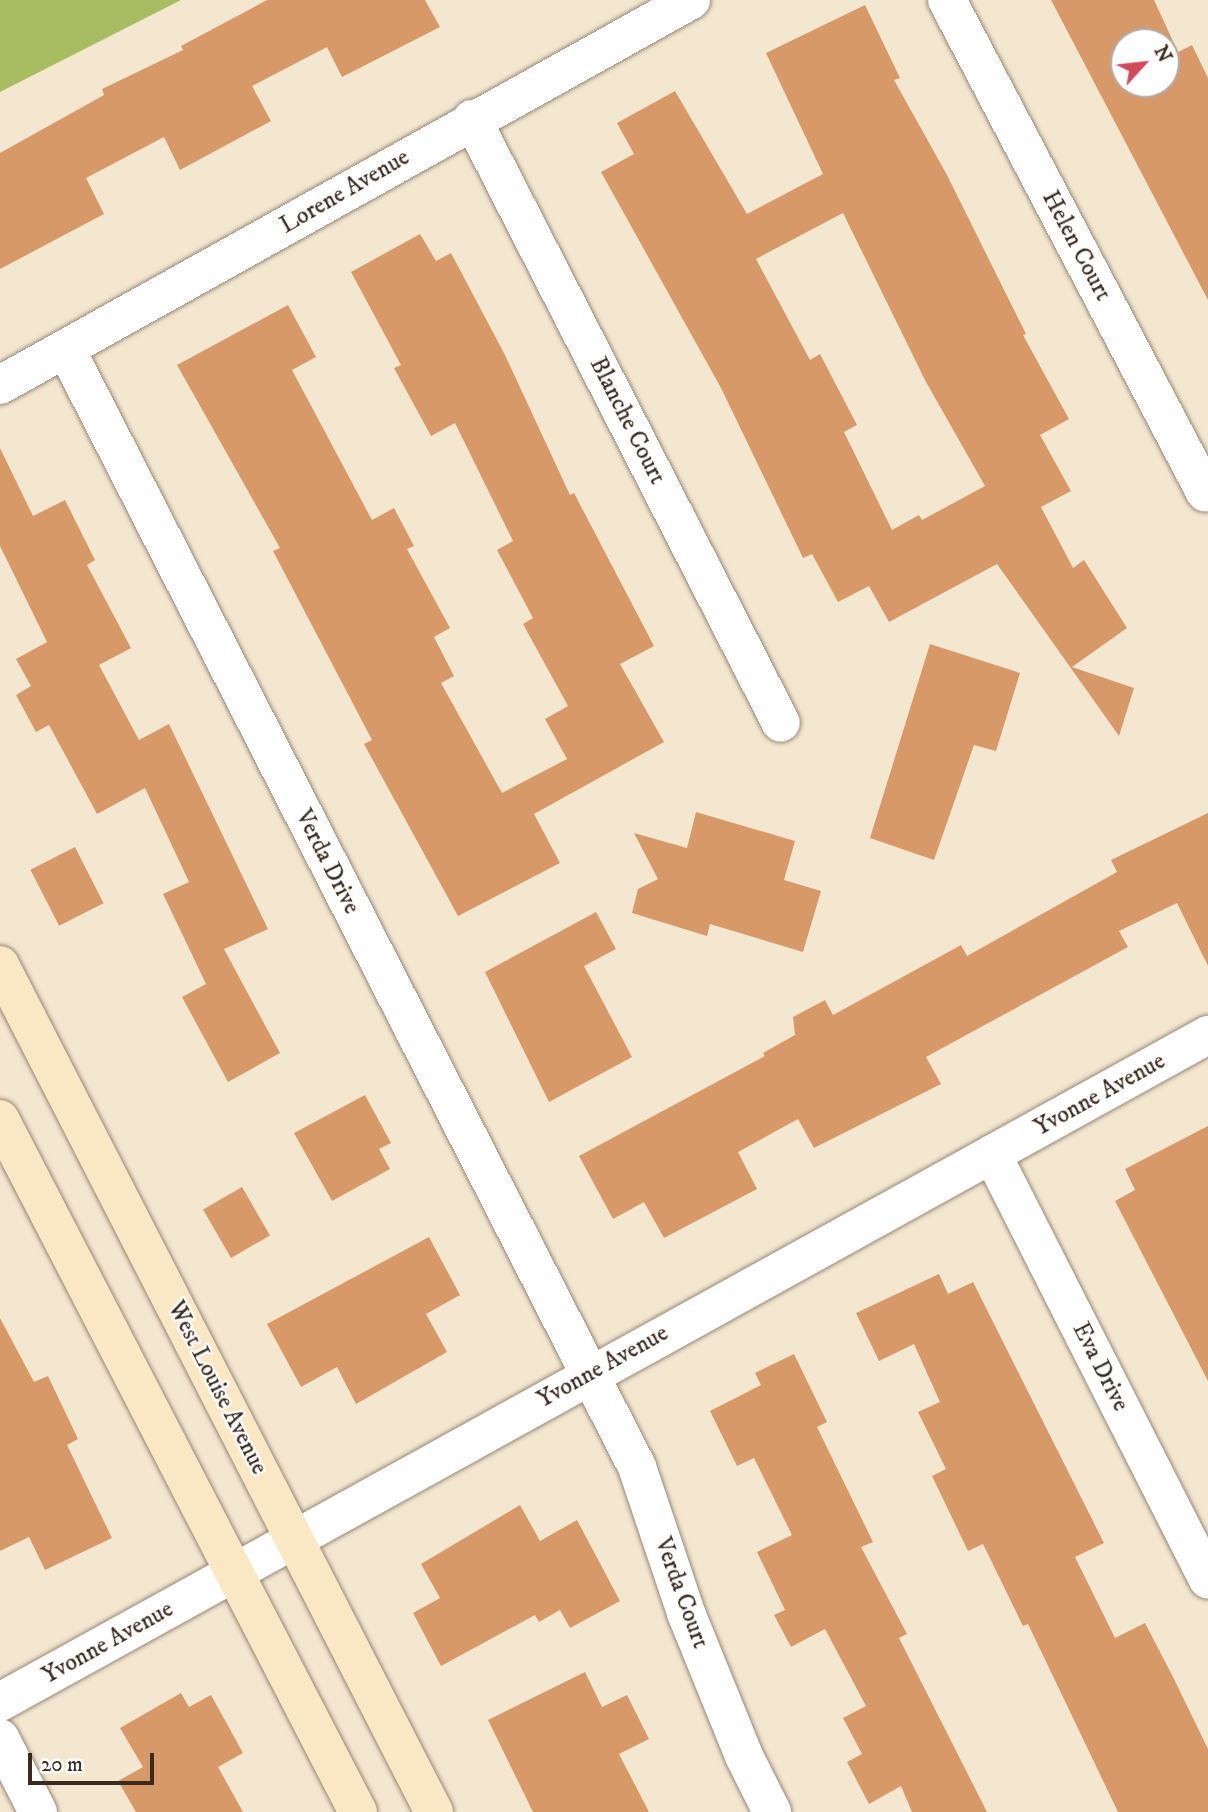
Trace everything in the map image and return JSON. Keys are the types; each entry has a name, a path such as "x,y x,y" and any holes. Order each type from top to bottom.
{"main road":[{"name":"West Louise Avenue","path":"0,965 434,1812"},
{"path":"0,1119 358,1812"}],"street":[{"name":"Lorene Avenue","path":"0,385 66,351 472,119 691,0"},
{"name":"Helen Court","path":"947,0 1205,492"},
{"name":"Blanche Court","path":"472,119 781,723"},
{"name":"Verda Drive","path":"66,351 588,1374"},
{"name":"Yvonne Avenue","path":"0,1702 588,1374 1208,1035"},
{"name":"Eva Drive","path":"992,1154 1208,1579"},
{"name":"Verda Court","path":"588,1374 637,1467 686,1613 744,1756 772,1812"},
{"path":"0,1738 38,1812"}],"green space":[{"path":"0,0 181,0 0,92"}],"building":[{"path":"267,0 425,0 440,27 342,77 327,47 252,86 271,121 180,170 164,137 86,178 104,214 0,269 0,153 104,95 102,89 183,50 181,46"},
{"path":"1051,0 1154,0 1167,28 1110,28 1110,98 1180,98 1180,51 1192,45 1208,78 1208,300"},
{"path":"865,5 900,78 894,80 947,175 1026,334 1023,335 1069,419 1040,435 1071,491 1041,507 1073,568 1084,560 1127,628 1072,667 1134,688 1119,736 997,564 889,622 869,586 838,602 812,554 803,558 721,388 601,172 634,154 617,123 675,91 747,214 823,174 766,53","holes":["843,213 926,382 985,486 922,520 919,515 892,530 844,432 857,425 820,354 810,360 756,259"]},
{"path":"420,234 436,261 451,253 505,355 570,495 574,493 654,646 620,664 664,742 534,814 560,863 458,916 364,744 372,740 273,551 280,548 177,365 288,305 316,357 292,370 372,520 394,508 414,546 407,549 450,628 434,637 454,676 441,683 502,793 567,759 545,719 568,706 523,624 533,618 497,550 513,541 455,423 431,436 394,368 401,365 351,272"},
{"path":"0,448 33,516 65,500 95,560 87,565 131,648 99,665 139,740 169,724 268,929 224,949 280,1053 228,1082 182,997 206,984 163,894 189,882 145,788 97,814 49,725 36,732 16,695 31,686 16,659 47,642 0,546"},
{"path":"930,644 1020,673 996,751 974,745 934,860 870,838"},
{"path":"696,812 795,841 784,880 821,891 803,952 710,924 707,936 632,913 638,889 658,879 634,833 687,848"},
{"path":"1208,813 1208,966 1177,903 1119,931 1128,947 926,1057 941,1084 814,1148 798,1119 738,1152 757,1189 664,1238 644,1202 613,1219 579,1156 765,1056 763,1053 795,1035 793,1017 825,1000 833,1015 961,945 967,956 1117,872 1111,860"},
{"path":"75,847 104,903 59,926 30,870"},
{"path":"596,912 616,949 584,966 632,1057 549,1102 485,972"},
{"path":"365,1095 391,1143 379,1149 390,1169 332,1201 294,1133"},
{"path":"1208,1126 1208,1381 1115,1201 1135,1190 1125,1169"},
{"path":"242,1187 270,1235 231,1258 203,1210"},
{"path":"429,1237 460,1295 426,1314 447,1352 356,1404 337,1367 301,1387 267,1324"},
{"path":"939,1274 948,1294 973,1282 1104,1543 1075,1557 1115,1638 1145,1623 1173,1677 1208,1749 1208,1812 1118,1812 1028,1624 1023,1626 983,1544 968,1551 932,1476 946,1469 918,1412 940,1402 914,1344 879,1361 856,1313"},
{"path":"0,1318 34,1382 48,1376 78,1439 67,1445 112,1538 45,1570 29,1537 0,1551"},
{"path":"794,1354 827,1422 817,1427 873,1542 861,1547 907,1634 899,1638 987,1812 912,1812 901,1786 869,1804 847,1762 862,1754 843,1718 866,1706 825,1629 791,1647 774,1615 785,1610 757,1552 792,1535 754,1458 737,1466 710,1411 761,1385 755,1373"},
{"path":"520,1505 540,1541 577,1520 620,1601 570,1628 560,1610 539,1622 535,1615 441,1666 413,1613 440,1598 421,1564"},
{"path":"585,1672 602,1707 627,1695 649,1739 619,1754 649,1812 533,1812 488,1720"},
{"path":"181,1693 189,1707 211,1695 243,1753 218,1767 243,1812 136,1812 118,1781 143,1767 120,1728"}]}
